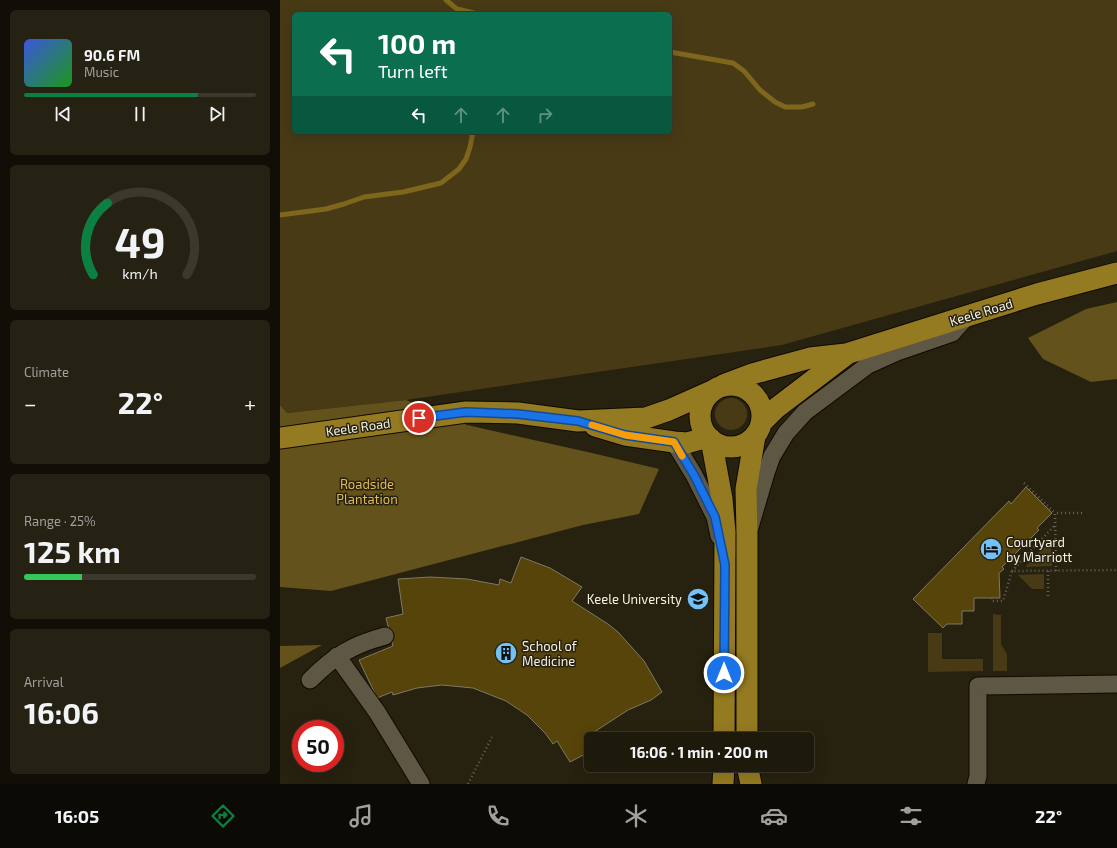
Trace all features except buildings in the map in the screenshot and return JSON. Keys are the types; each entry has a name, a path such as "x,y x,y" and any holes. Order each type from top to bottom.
{"main road":[{"name":"Keele Road","path":"846,354 1037,294 1117,273"},
{"path":"578,421 646,418 669,410 752,374 810,358 846,354"},
{"path":"578,421 625,435 674,442 687,442 710,438 723,446 743,444 758,430 775,409 846,354"},
{"path":"724,732 726,532 722,499 710,438 702,426 700,415 702,405 707,396 719,388 733,385 742,386 756,397 762,414 746,489 747,732"},
{"name":"Keele Road","path":"280,438 466,412 518,414 578,421"},
{"path":"723,784 724,772"},
{"path":"748,772 751,784"}],"street":[{"path":"747,534 772,456 786,433 805,412 868,365 897,352 952,333 968,315"},
{"path":"674,442 694,475 715,517 725,565"},
{"path":"310,680 337,656 353,647 385,636"},
{"path":"337,656 377,712 421,784"},
{"path":"978,781 978,686 1117,684"}],"path":[{"path":"1024,483 1055,514 1056,571"},
{"path":"1055,514 1083,513"},
{"path":"991,598 992,601 1003,601 1012,571 1055,524"},
{"path":"1012,571 1117,570"},
{"path":"1048,571 1048,596"},
{"path":"468,784 492,737"}],"shaded area":[{"path":"280,0 1117,0 1117,251 782,345 406,400 287,413 280,405"},
{"path":"731,398 737,399 744,405 747,414 746,420 740,427 731,430 725,429 718,423 715,414 716,408 722,401"},
{"path":"733,516 739,516 739,690 732,690"},
{"path":"1051,539 1052,566 1025,567"},
{"path":"1044,574 1044,589 1032,589 1018,575"},
{"path":"993,614 1001,615 1001,644 1007,654 1007,671 993,671"},
{"path":"928,633 942,633 942,659 983,659 983,671 928,672"}],"green space":[{"path":"1117,302 1117,379 1091,382 1043,359 1028,338 1086,309"},
{"name":"Roadside Plantation","path":"406,400 467,425 659,469 639,514 583,525 331,591 280,587 280,405 287,413"},
{"path":"322,645 280,668 280,646"}],"waterway":[{"path":"446,0 457,9 470,12"},
{"path":"672,52 733,63 744,71 760,90 775,102 785,107 802,107 813,104"},
{"path":"280,215 326,209 364,197 403,192 441,183 459,169 466,159 473,134"}],"slow traffic":[{"path":"592,425 625,435 674,442 682,456"}],"place":[{"name":"Courtyard by Marriott","path":"991,549"},
{"name":"Keele University","path":"698,599"},
{"name":"School of Medicine","path":"506,653"}],"route":[{"path":"419,418 466,412 518,414 578,421 625,435 674,442 694,475 715,517 725,565 724,673"}]}
